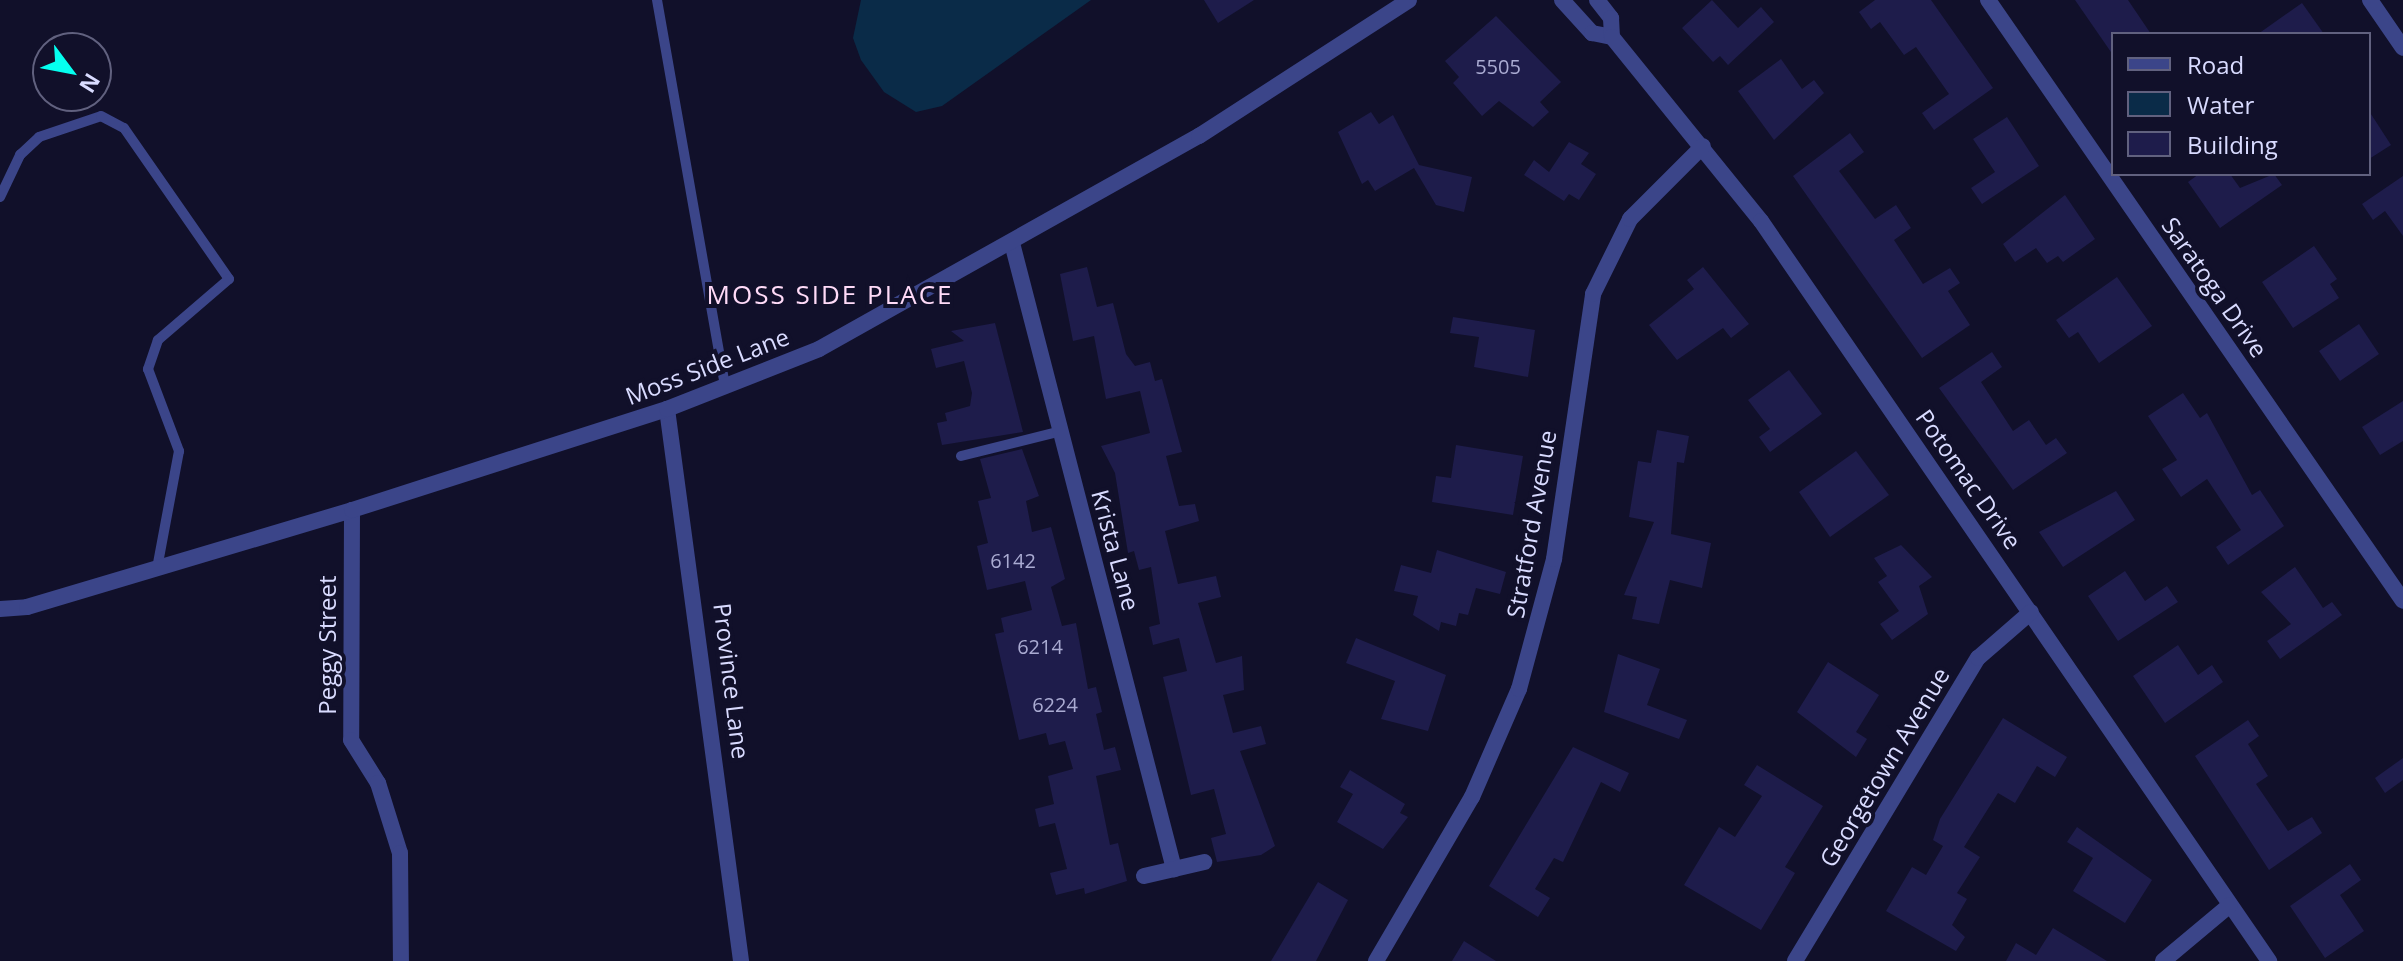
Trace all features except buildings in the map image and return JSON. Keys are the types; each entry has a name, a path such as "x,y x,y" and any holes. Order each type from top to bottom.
{"street":[{"name":"Moss Side Lane","path":"0,609 157,568 352,510 667,409 819,349 1199,136 1409,0"},
{"name":"Potomac Drive","path":"1562,0 1592,33 1612,37"},
{"name":"Potomac Drive","path":"1597,0 1611,18 1612,37 1703,146 2031,612 2269,961"},
{"name":"Saratoga Drive","path":"1988,0 2403,601"},
{"path":"2370,0 2403,48"},
{"name":"Stratford Avenue","path":"1376,961 1472,797 1519,689 1554,559 1584,333 1608,255 1650,193 1703,146"},
{"name":"Krista Lane","path":"1012,243 1174,869"},
{"name":"Province Lane","path":"667,409 741,961"},
{"name":"Peggy Street","path":"352,510 351,740 378,783 400,853 401,961"},
{"name":"Georgetown Avenue","path":"1795,961 1978,658 2031,612"},
{"path":"1144,876 1204,862"},
{"path":"2163,961 2230,905"}],"lane":[{"path":"657,0 725,387"},
{"path":"0,197 20,155 39,137 101,116 124,128 229,279 158,340 148,369 179,451 157,568"},
{"path":"961,456 1061,431"}],"water":[{"path":"861,0 1091,0 942,106 916,112 884,92 861,60 853,38"}],"district":[{"name":"MOSS SIDE PLACE","path":"830,295"}]}
